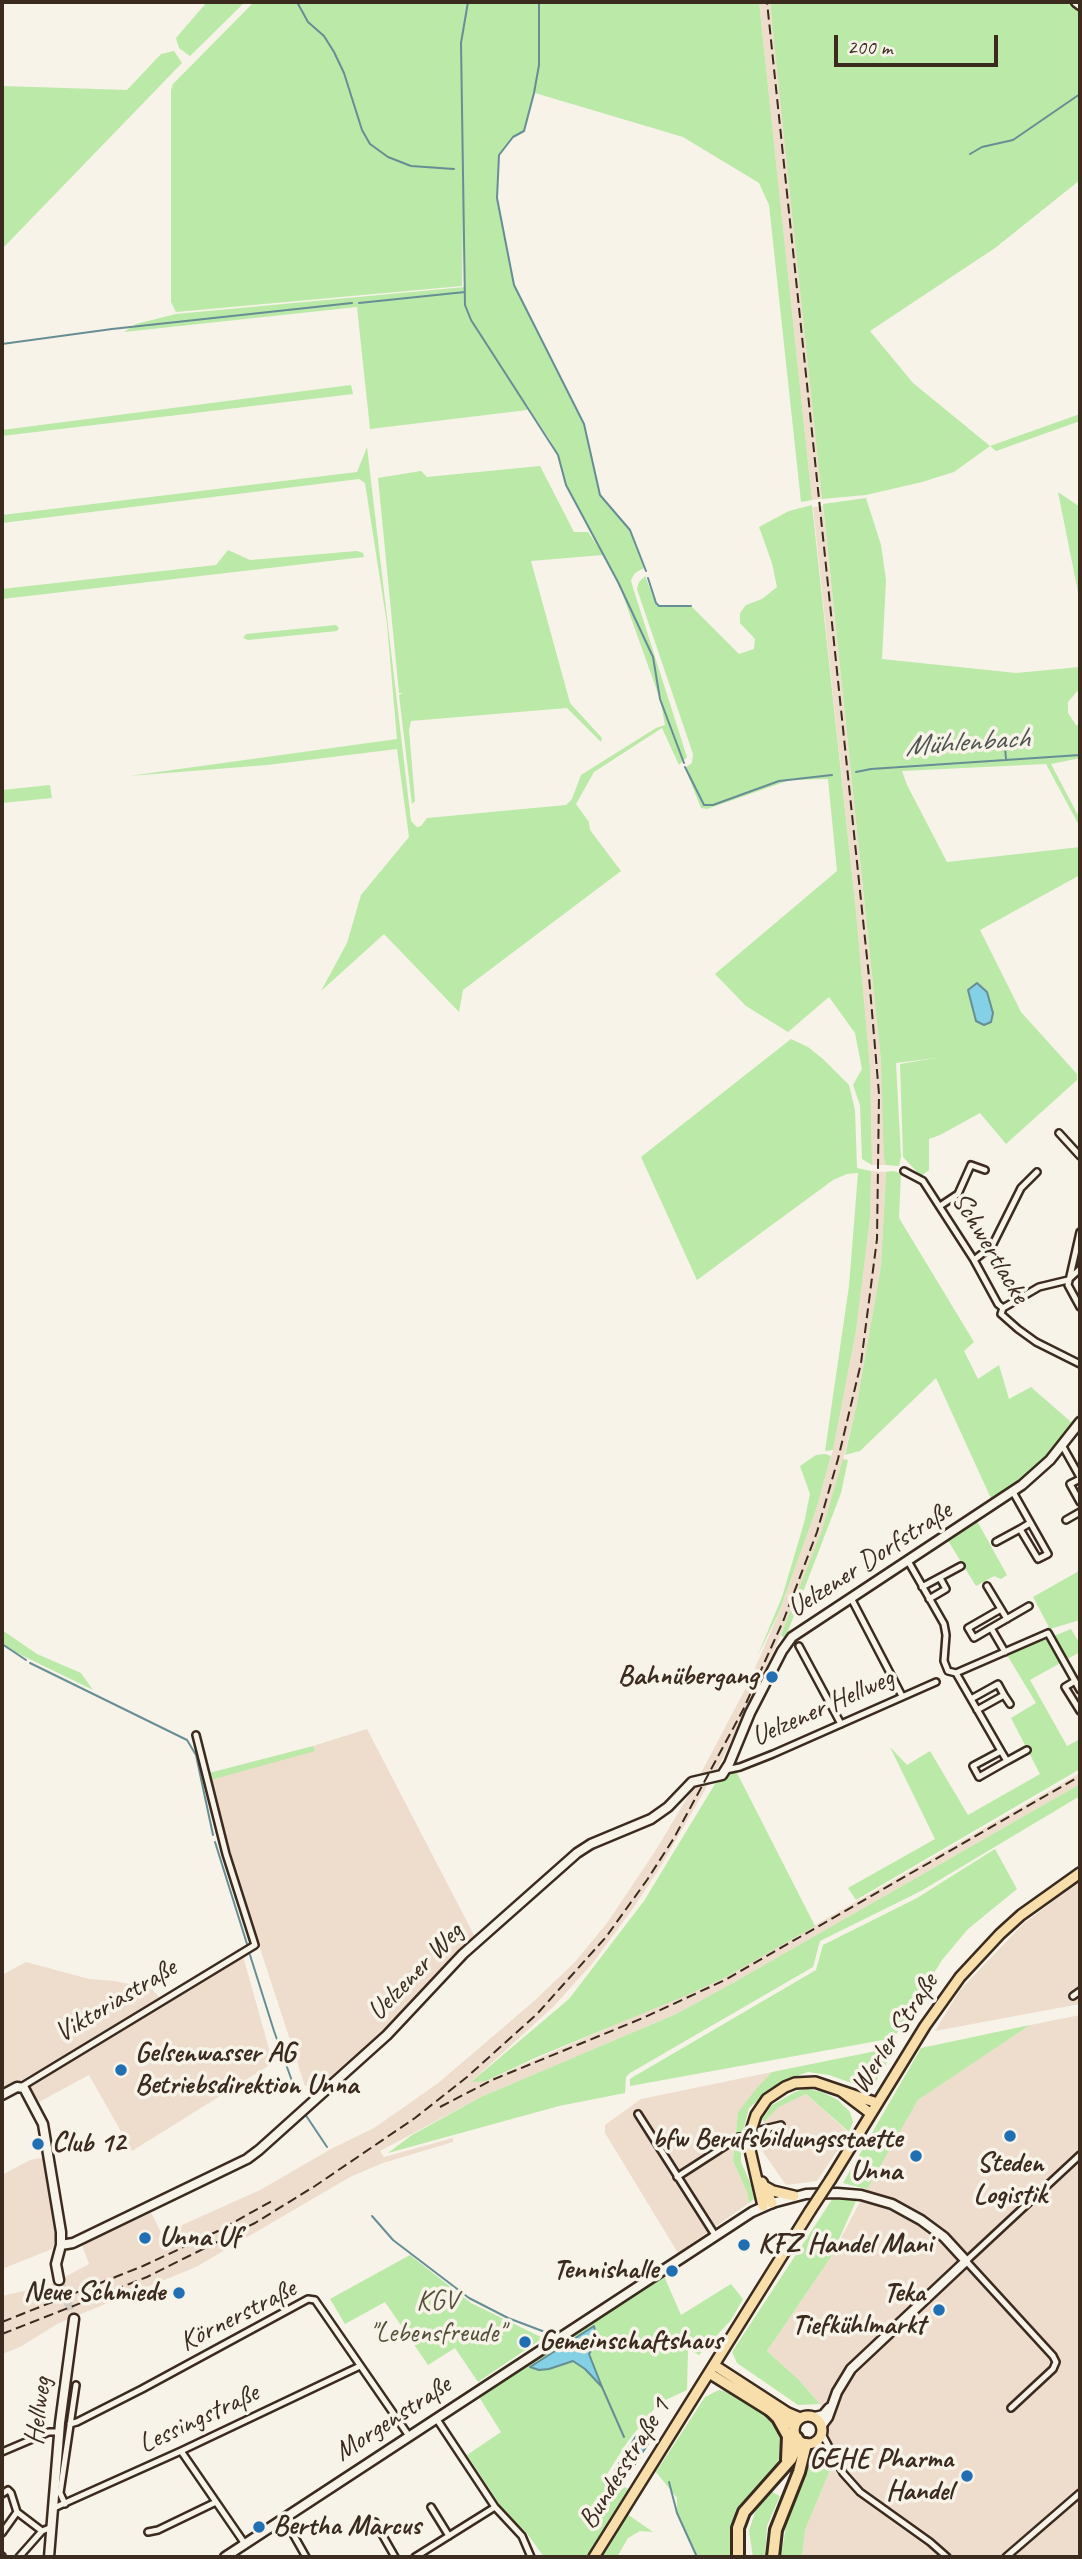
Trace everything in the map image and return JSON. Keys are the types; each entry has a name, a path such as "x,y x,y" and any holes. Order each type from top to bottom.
{"highway":[{"path":"770,2410 785,2427 788,2436 789,2454 785,2466"},
{"path":"738,2557 738,2528 744,2512 812,2437"},
{"path":"773,2557 776,2530 812,2437"}],"main road":[{"name":"Werler Straße","path":"696,2395 905,2057 960,1977 1000,1934 1042,1898 1080,1873"},
{"path":"767,2204 753,2164 749,2137 756,2115 767,2099 795,2083 815,2081 877,2103"},
{"path":"837,2088 870,2113"},
{"path":"753,2164 764,2186 767,2204"},
{"path":"764,2186 794,2196"},
{"path":"712,2369 732,2386 770,2410 797,2422"},
{"path":"712,2369 788,2413 812,2437"},
{"path":"696,2395 716,2383 732,2386"},
{"name":"Bundesstraße 1","path":"593,2557 696,2395"},
{"path":"797,2422 810,2415 815,2417 812,2437"}],"street":[{"path":"1076,2 1080,5"},
{"path":"1059,1133 1080,1156"},
{"path":"940,1206 958,1194 971,1166 985,1170"},
{"name":"Schwertlacke","path":"904,1171 923,1181 940,1206 998,1304 1003,1308 1001,1314 1036,1342 1080,1364"},
{"path":"974,1260 992,1246 1020,1188 1037,1172"},
{"path":"1080,1232 1068,1280 1069,1290 1080,1307"},
{"path":"1003,1308 1039,1287 1068,1280 1080,1269"},
{"name":"Uelzener Dorfstraße","path":"726,1770 743,1727 785,1646 803,1629 1037,1474 1080,1422"},
{"path":"1062,1445 1080,1478 1070,1485 1080,1502"},
{"path":"1013,1492 1048,1553 1038,1559 1020,1529"},
{"path":"1066,1520 1080,1512"},
{"path":"996,1542 1030,1523"},
{"path":"908,1561 944,1624 946,1635 943,1650 946,1668 951,1673 1048,1633 1080,1690"},
{"path":"922,1587 961,1566"},
{"path":"929,1599 946,1589 940,1578"},
{"path":"987,1586 1007,1619"},
{"path":"851,1598 902,1696"},
{"path":"1001,1609 968,1628 974,1638 1029,1606"},
{"path":"991,1628 1005,1652"},
{"path":"799,1646 841,1724"},
{"path":"956,1673 1007,1761"},
{"path":"1056,1692 1075,1681"},
{"name":"Uelzener Hellweg","path":"726,1770 762,1758 936,1682"},
{"path":"971,1699 998,1684 1010,1704"},
{"path":"1065,1687 1080,1713"},
{"path":"977,1710 1004,1695"},
{"name":"Viktoriastraße","path":"2,2095 22,2087 142,2011 255,1945 226,1854 196,1735"},
{"path":"1001,1751 973,1766 979,1777 1027,1750"},
{"name":"Uelzener Weg","path":"61,2245 73,2243 253,2155 375,2047 463,1954 566,1862 591,1844 651,1819 668,1807 690,1784 718,1777 726,1770"},
{"path":"1073,1996 1080,1991"},
{"path":"22,2087 33,2102 43,2124 60,2217 61,2245 56,2264 59,2280"},
{"path":"638,2114 715,2235"},
{"path":"760,2130 781,2125"},
{"path":"677,2176 739,2137"},
{"path":"815,2417 826,2413 851,2369 1080,2155"},
{"name":"Morgenstraße","path":"225,2557 715,2235 767,2204 794,2196 837,2193 872,2198 892,2204 930,2225 965,2261"},
{"path":"965,2261 1056,2362 1053,2369 1011,2408"},
{"name":"Körnerstraße","path":"70,2424 142,2389 308,2299 315,2300 409,2436"},
{"name":"Hellweg","path":"49,2557 59,2431 74,2319"},
{"name":"Lessingstraße","path":"54,2508 360,2367"},
{"name":"Hellweg","path":"65,2504 60,2493 76,2385"},
{"path":"812,2437 828,2417 831,2406"},
{"path":"436,2418 495,2507 522,2536 531,2557"},
{"path":"2,2452 49,2432 59,2431"},
{"path":"812,2437 835,2459 860,2492 947,2557"},
{"path":"812,2437 835,2459"},
{"path":"181,2451 245,2544"},
{"path":"2,2494 8,2490 17,2512 41,2530"},
{"path":"1006,2557 1080,2493"},
{"path":"148,2532 159,2530 216,2502"},
{"path":"431,2507 449,2536"},
{"path":"417,2557 495,2507"},
{"path":"2,2532 17,2512"},
{"path":"284,2518 306,2557"},
{"path":"375,2522 396,2557"},
{"path":"19,2557 41,2530 52,2527"}],"shaded area":[{"path":"759,2 770,2 822,499 812,500"},
{"path":"823,506 881,1061 886,1165 872,1165 870,1067 813,507"},
{"path":"871,1171 886,1172 881,1266 857,1403 838,1480 799,1594 721,1762 634,1907 592,1964 554,2006 472,2081 486,2081 725,1977 1080,1773 1080,1784 676,2014 481,2097 380,2151 384,2157 453,2138 453,2142 383,2163 350,2177 196,2267 59,2323 20,2347 2,2354 2,2296 50,2285 89,2264 82,2245 151,2213 162,2234 260,2190 374,2128 437,2084 533,2002 574,1963 607,1923 692,1790 749,1682 778,1615 816,1510 833,1450 856,1331 870,1218"},
{"path":"367,1729 475,1937 380,2034 317,2088 305,2086 224,1838 211,1780 314,1750 313,1746"},
{"path":"1080,1882 1080,2004 935,2031 960,1990 1024,1923"},
{"path":"243,1956 273,2063 132,2151 89,2075 39,2102 30,2086"},
{"path":"26,1962 89,1979 115,1981 152,1989 159,1997 76,2050 2,2091 2,1975"},
{"path":"1080,2015 1080,2557 802,2557 805,2530 830,2470 829,2434 820,2404 798,2379 767,2351 831,2257 918,2100 1030,2025"},
{"path":"772,2072 738,2112 733,2161 749,2203 678,2253 605,2133 605,2125 641,2099"},
{"path":"806,2094 849,2133 817,2181 786,2185 758,2145 764,2122 779,2107"},
{"path":"46,2157 57,2236 52,2249 2,2269 2,2175 30,2160"}],"green space":[{"path":"207,2 245,2 190,56 179,48 176,38"},
{"path":"254,2 759,2 812,500 801,502 769,205 759,183 683,137 535,93 524,131 513,137 499,155 497,198 514,285 584,424 600,495 630,530 644,568 635,573 631,580 687,757 679,765 662,728 594,772 576,804 589,822 590,830 621,871 463,990 459,1012 384,934 321,991 347,943 361,895 409,837 397,749 267,765 129,776 397,739 387,624 365,483 359,479 2,523 2,515 357,472 367,447 411,821 417,827 427,818 566,805 572,799 581,775 665,725 660,699 621,590 603,555 531,561 570,703 602,738 601,742 567,708 411,721 409,730 415,801 412,804 399,695 403,693 399,693 378,478 421,471 427,477 540,466 574,532 588,532 598,547 566,485 558,455 550,440 527,405 527,410 370,429 357,307 124,332 136,324 176,314 465,287 463,220 462,286 176,312 171,302 171,90 173,84"},
{"path":"770,2 1072,2 1080,8 1080,180 995,248 870,331 913,383 990,446 954,472 866,495 822,499"},
{"path":"174,51 182,63 2,249 2,86 127,90 161,54"},
{"path":"351,385 353,394 2,436 2,430"},
{"path":"1080,414 1080,421 996,451 990,446"},
{"path":"1058,492 1080,507 1080,602"},
{"path":"866,498 881,545 886,580 882,659 1016,673 1080,667 1080,688 1068,702 1068,713 1076,725 1080,726 1080,758 1051,764 1080,819 1080,827 1046,764 902,771 947,862 1080,847 1080,875 980,930 1021,1012 1077,1074 1077,1080 1006,1144 980,1113 929,1139 929,1170 921,1176 903,1157 900,1064 936,1058 896,1063 901,1157 899,1166 886,1165 884,1157 881,1061 823,504"},
{"path":"812,505 856,912 870,1067 872,1165 862,1159 860,1105 853,1085 862,1069 855,1033 829,997 788,1032 746,1006 715,974 837,871 828,779 790,780 707,809 701,808 685,768 692,763 693,754 637,589 645,576 657,606 692,607 739,654 754,649 755,639 740,623 740,613 746,605 762,599 777,587 772,563 759,527 789,511"},
{"path":"228,550 250,560 357,551 363,553 364,557 2,599 2,589 216,565"},
{"path":"336,625 339,628 337,631 248,640 243,638 246,634"},
{"path":"50,785 52,798 2,803 2,790"},
{"path":"791,1039 808,1047 849,1085 855,1110 857,1168 871,1171 870,1218 856,1331 833,1450 825,1451 849,1286 858,1173 833,1180 697,1280 641,1157"},
{"path":"886,1172 901,1173 899,1218 974,1342 964,1351 978,1379 999,1365 1009,1399 1031,1387 1071,1422 1080,1412 1080,1422 1062,1445 994,1505 936,1378 860,1451 845,1455 881,1266"},
{"path":"816,1455 831,1456 816,1510 779,1612 757,1657 782,1597 804,1523 810,1494 800,1466"},
{"path":"843,1459 848,1460 841,1493 785,1639 781,1635 822,1530"},
{"path":"977,1521 1007,1575 1001,1579 994,1576 976,1586 947,1539"},
{"path":"1079,1571 1080,1620 1050,1629 1033,1597"},
{"path":"1071,1629 1080,1644 1080,1652 1030,1680 1067,1746 1080,1739 1080,1769 856,1900 848,1888 935,1839 890,1747 907,1765 930,1751 968,1815 1040,1774 1011,1718 1036,1703 1007,1655"},
{"path":"2,1630 37,1654 81,1673 93,1690 11,1650 2,1643"},
{"path":"313,1746 315,1751 211,1780 209,1773"},
{"path":"736,1771 815,1926 726,1977 685,1996 486,2081 471,2082 569,1999 644,1901 715,1784"},
{"path":"1080,1784 1080,1796 921,1891 820,1941 813,1967 630,2073 626,2077 625,2093 559,2106 388,2153 412,2135 481,2097 676,2014"},
{"path":"995,1849 1017,1889 968,1929 942,1960 894,2038 630,2086 630,2079 633,2077 816,1970 823,1945 917,1898"},
{"path":"1030,2025 918,2100 867,2189 843,2183 921,2048"},
{"path":"896,2047 871,2090 829,2075 808,2072 780,2082 749,2108 741,2139 741,2162 754,2199 749,2203 733,2161 738,2112 772,2072"},
{"path":"808,2089 838,2100 850,2112 853,2122 849,2132 806,2094 779,2107 764,2122 762,2119 772,2105 797,2091"},
{"path":"833,2198 856,2201 831,2257 767,2351 798,2379 820,2404 798,2405 737,2363 732,2352"},
{"name":"KGV \"Lebensfreude\"","path":"410,2255 471,2303 543,2338 478,2382 455,2348 428,2365 385,2302 345,2324 330,2299"},
{"path":"664,2276 681,2315 731,2284 743,2299 731,2320 699,2355 688,2349 687,2390 659,2403 628,2441 604,2479 621,2490 625,2487 628,2489 586,2557 544,2557 526,2532 505,2513 467,2455 501,2432 479,2397"},
{"path":"719,2390 731,2393 764,2414 777,2424 784,2438 778,2463 736,2509 732,2525 731,2557 697,2557 677,2513 677,2498 656,2472 705,2397"},
{"path":"807,2456 830,2470 805,2530 802,2557 781,2557 788,2514"},
{"path":"772,2492 780,2496 767,2526 765,2557 753,2557 749,2531 756,2509"},
{"path":"627,2514 653,2532 640,2531 628,2538 617,2557 601,2557"}],"water":[{"path":"977,983 987,992 993,1013 991,1022 984,1025 976,1021 968,990"},
{"path":"594,2326 597,2342 589,2354 602,2387 573,2361 549,2369 530,2367"},
{"path":"636,2436 648,2444 626,2478 615,2470"}],"waterway":[{"path":"297,2 308,22 324,36 334,52 344,73 362,130 370,144 388,157 411,166 454,169"},
{"path":"468,2 461,43 465,305 471,320 558,455 566,485 618,582 653,657 660,699 684,763"},
{"path":"539,2 539,65 534,93 524,131 513,137 499,155 497,198 514,285 584,424 600,495 630,530 646,571"},
{"path":"970,154 982,147 1013,140 1080,94"},
{"path":"359,303 465,292"},
{"path":"2,344 352,303"},
{"path":"648,578 659,606 691,606"},
{"path":"1005,747 1006,759"},
{"name":"Mühlenbach","path":"856,772 1080,755"},
{"path":"685,767 704,805 713,805 779,781 832,775"},
{"path":"2,1644 26,1660"},
{"path":"30,1663 187,1740 196,1755 213,1835"},
{"path":"215,1842 247,1944"},
{"path":"250,1955 292,2081"},
{"path":"305,2114 327,2147"},
{"path":"372,2216 393,2240 469,2298 508,2318 545,2332 551,2338"},
{"path":"602,2387 624,2437"},
{"path":"669,2482 677,2513 697,2557"}],"tunnel":[{"path":"59,2280 74,2319"}],"railway":[{"path":"2,2334 147,2277 255,2223 415,2118 467,2077 537,2014 606,1937 674,1838 743,1710 784,1619 817,1532 861,1363 877,1239 879,1094 767,2"},
{"path":"440,2107 492,2080 643,2018 725,1980 1080,1776"},
{"path":"2,2322 143,2266 218,2231 272,2201"}],"place":[{"name":"Bahnübergang","path":"772,1677"},
{"name":"Gelsenwasser AG Betriebsdirektion Unna","path":"121,2070"},
{"name":"Steden Logistik","path":"1010,2136"},
{"name":"Club 12","path":"38,2144"},
{"name":"bfw Berufsbildungsstaette Unna","path":"916,2156"},
{"name":"Unna Uf","path":"145,2238"},
{"name":"KFZ Handel Mani","path":"744,2245"},
{"name":"Tennishalle","path":"672,2271"},
{"name":"Neue Schmiede","path":"179,2293"},
{"name":"Teka Tiefkühlmarkt","path":"939,2310"},
{"name":"Gemeinschaftshaus","path":"525,2342"},
{"name":"GEHE Pharma Handel","path":"967,2476"},
{"name":"Bertha Marcus","path":"259,2527"}]}
